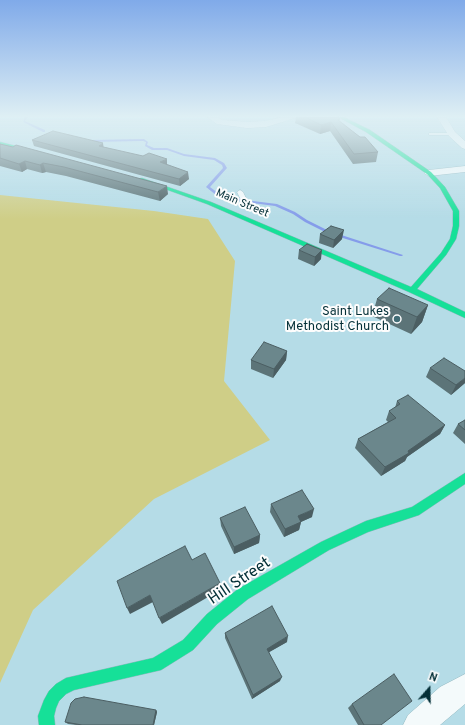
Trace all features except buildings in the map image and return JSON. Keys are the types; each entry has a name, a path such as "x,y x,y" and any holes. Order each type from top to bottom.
{"main road":[{"path":"29,151 52,157"},
{"path":"396,151 429,174 442,187 451,200 456,211 456,226 453,239 444,254 412,290"},
{"name":"Main Street","path":"128,177 165,187 209,203 412,290 465,315"},
{"name":"Hill Street","path":"47,720 54,696 61,688 71,683 156,665 188,645 212,619 243,594 325,546 366,527 415,510 465,478"}],"street":[{"path":"429,174 465,169"},
{"path":"418,725 450,697 465,688"}],"lane":[{"path":"240,192 247,206"}],"shaded area":[{"path":"0,195 154,211 208,219 235,261 224,381 270,440 154,499 33,610 0,683"}],"waterway":[{"path":"172,151 184,155 215,159 223,164 225,168 208,187 217,194 245,201 276,205 328,232 401,255"}],"traffic: fast":[{"path":"30,151 42,154"},
{"path":"397,151 429,173 442,187 456,211 456,226 453,239 444,254 412,290"},
{"path":"140,179 209,203 412,290 465,315"},
{"path":"47,725 46,716 49,705 54,696 61,689 71,683 156,665 188,645 212,619 243,594 325,546 366,527 415,511 465,478"}],"place":[{"name":"Saint Lukes Methodist Church","path":"397,319"}]}
